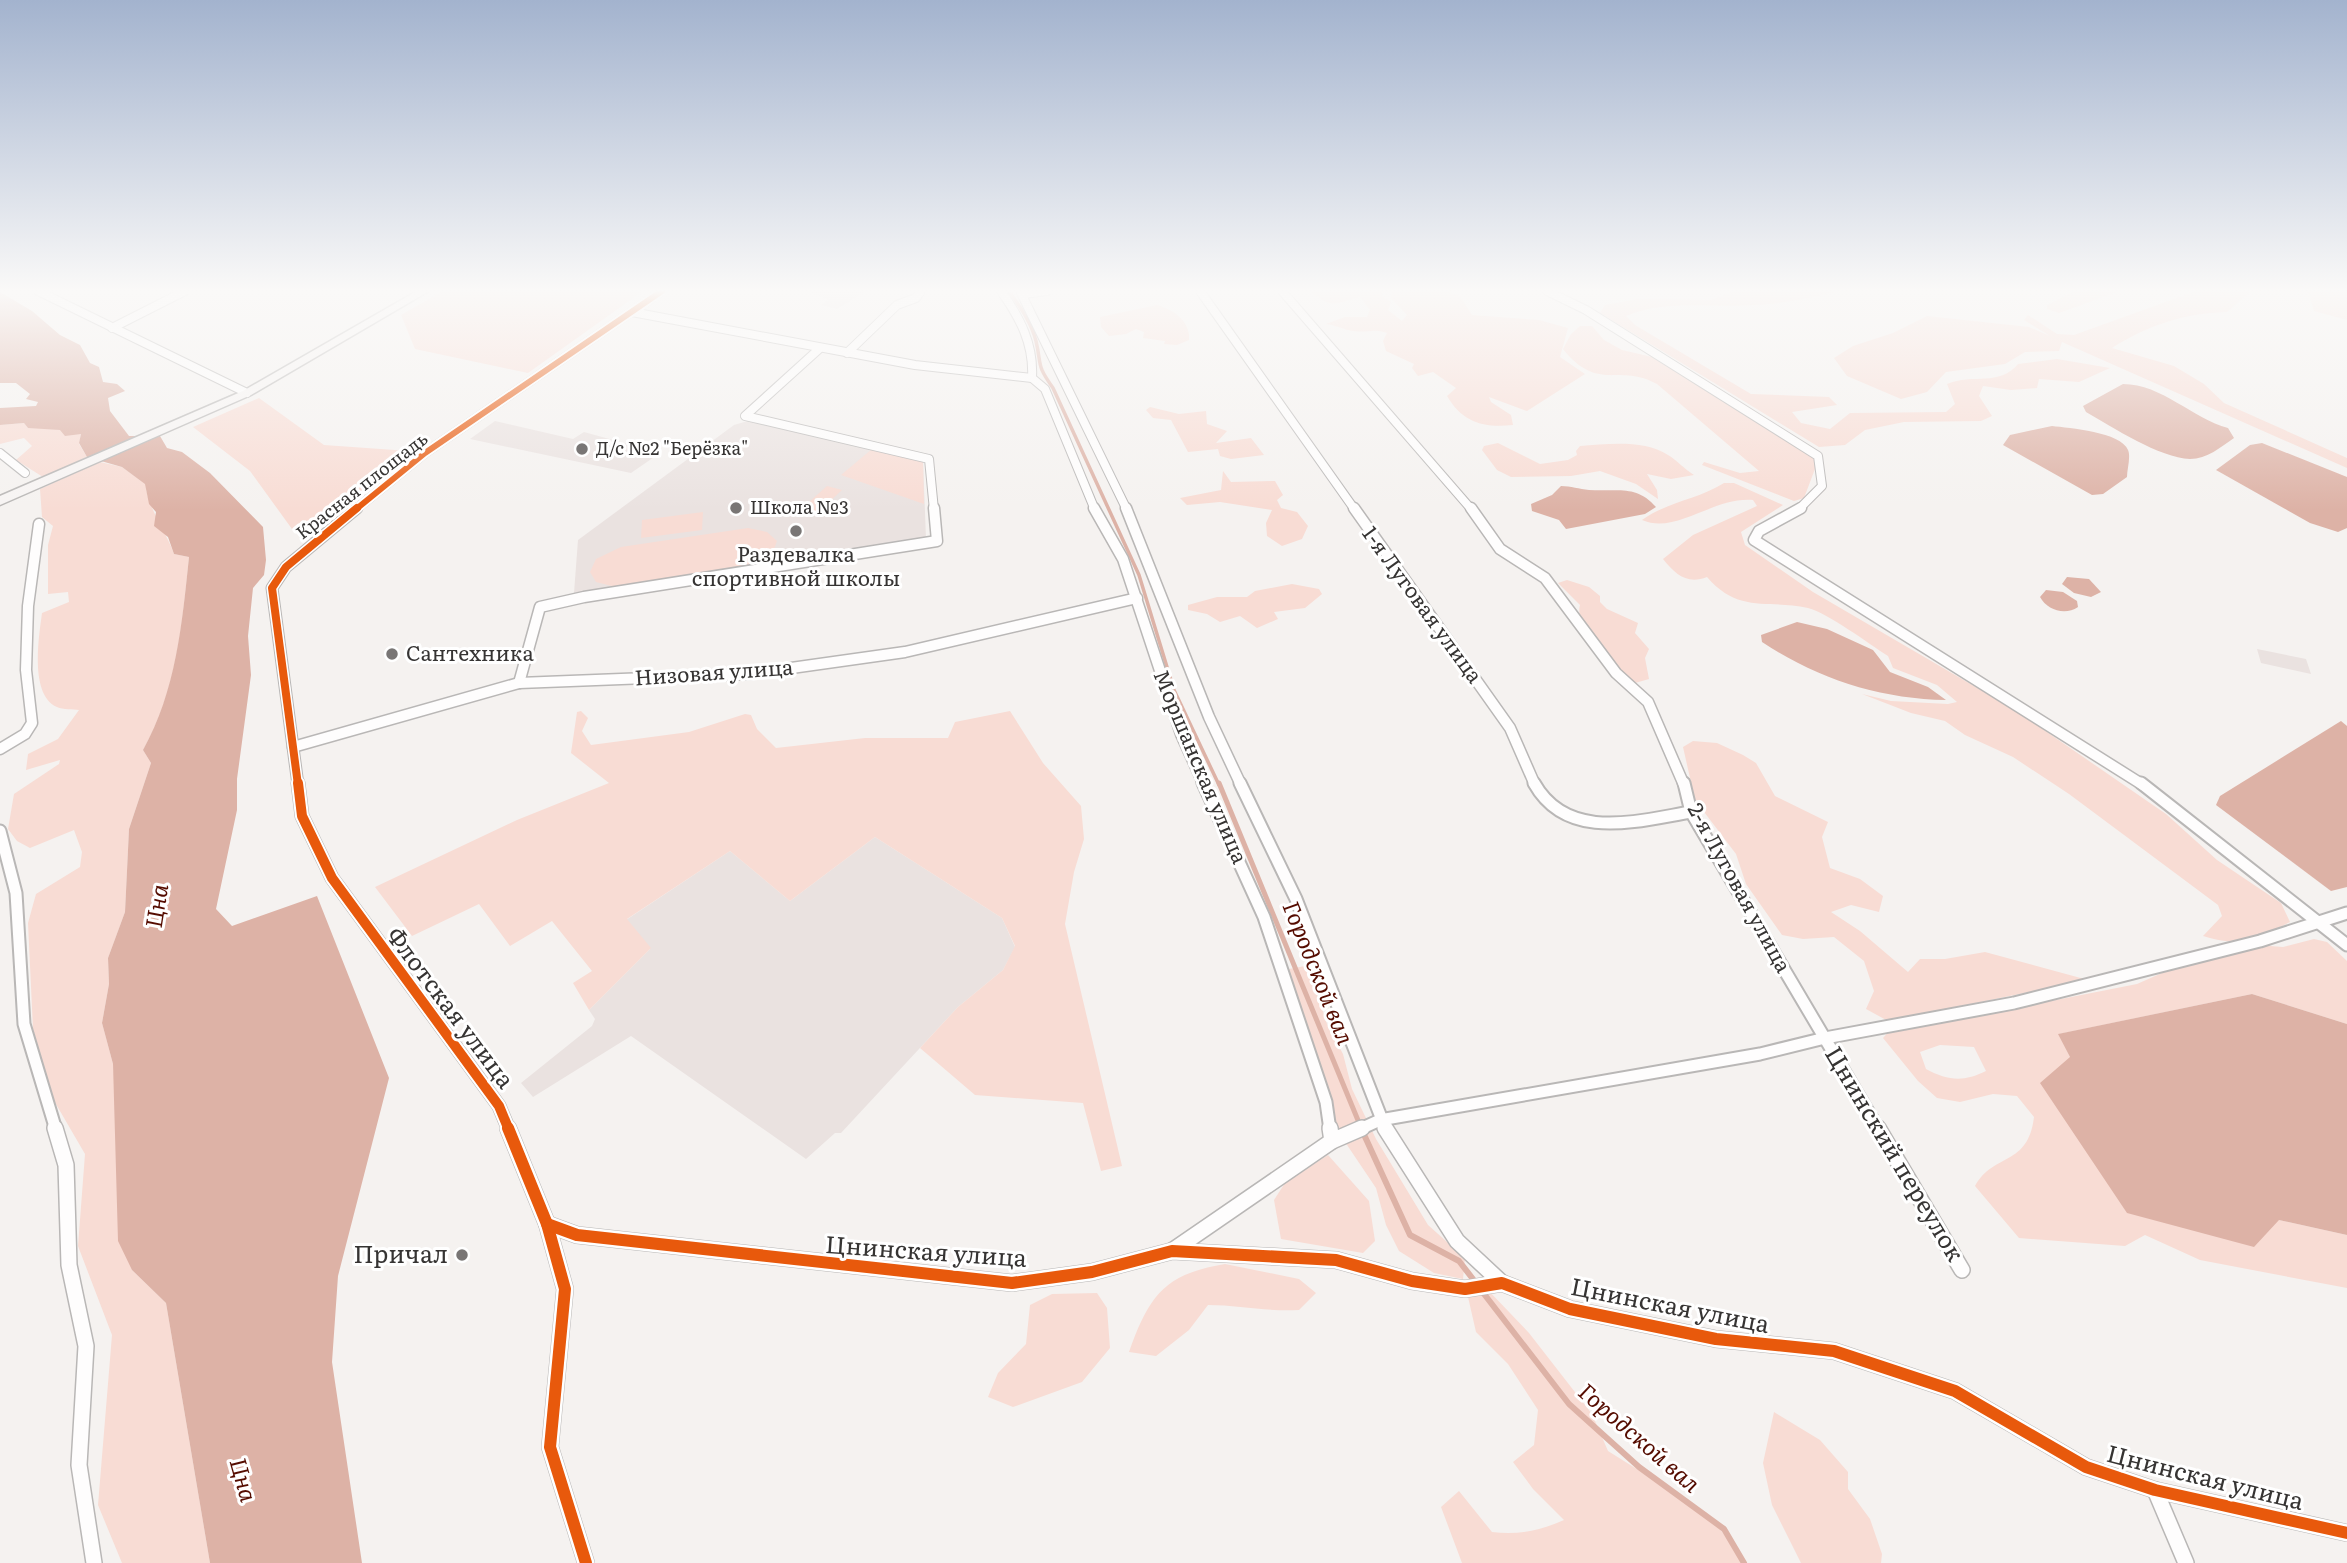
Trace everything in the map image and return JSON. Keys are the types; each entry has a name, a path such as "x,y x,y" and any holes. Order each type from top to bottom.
{"main road":[{"path":"0,501 247,393 297,364"}],"street":[{"path":"187,364 247,393"},
{"name":"Красная площадь","path":"286,568 425,453 556,364"},
{"path":"519,683 540,607 584,597 937,541 929,459 746,416 803,364"},
{"path":"928,364 1032,378 1033,364"},
{"name":"Моршанская улица","path":"1057,364 1120,494 1209,717 1296,899 1374,1122 1457,1241 1502,1283"},
{"name":"1-я Луговая улица","path":"1252,364 1510,728 1546,801 1570,819 1600,824 1691,813"},
{"name":"2-я Луговая улица","path":"1344,364 1387,415 1457,489 1500,549 1545,578 1616,673 1648,702 1682,776 1691,813 1825,1038"},
{"path":"1672,364 1818,456 1822,486 1814,498 1759,531 1754,540 1769,552 2141,783 2347,945"},
{"name":"Моршанская улица","path":"1032,378 1045,389 1097,515 1123,559 1159,675 1181,734 1264,917 1326,1102 1332,1141"},
{"path":"0,453 26,473"},
{"path":"0,749 25,734 32,723 26,657 28,606 39,524"},
{"name":"Флотская улица","path":"286,568 272,588 302,816 332,878 499,1105 547,1224 565,1289 550,1447 586,1563"},
{"name":"Низовая улица","path":"293,747 519,683 749,674 905,652 1137,598"},
{"path":"0,831 16,893 24,1024 66,1165 69,1265 86,1346 79,1465 94,1563"},
{"name":"Цнинская улица","path":"1172,1251 1332,1141 1374,1122 1760,1054 1825,1038 2014,1003 2260,941 2317,920 2347,913"},
{"name":"Цнинский переулок","path":"1825,1038 1962,1270"},
{"name":"Цнинская улица","path":"547,1224 577,1235 1012,1283 1092,1272 1172,1251 1336,1260 1412,1282 1465,1289 1502,1283 1570,1309 1596,1315 1716,1339 1834,1351 1955,1391 2086,1467 2155,1490 2347,1533"},
{"path":"2155,1490 2186,1563"}],"shaded area":[{"path":"485,364 541,364 528,373"},
{"path":"1414,364 1570,364 1585,374 1527,411 1489,397 1491,402 1511,415 1513,425 1493,426 1467,418 1447,396 1456,388 1433,372 1418,376 1412,368"},
{"path":"1579,364 1663,364 1818,461 1804,498 1794,501 1702,465 1704,462 1740,473 1759,471 1657,384 1644,378 1598,374"},
{"path":"1683,364 1700,364 1751,394 1829,397 1837,405 1792,412 1801,423 1830,429 1850,413 1946,412 1955,404 1947,384 1966,379 1994,378 2011,371 2018,364 2086,364 2110,368 2079,382 2039,379 2037,388 2011,390 1983,386 1979,396 1992,416 1981,421 1904,422 1865,430 1845,445 1819,447"},
{"path":"1838,364 2005,364 1946,372 1927,392 1901,399 1847,376"},
{"path":"2112,364 2174,366 2204,384 2224,403 2347,458 2347,468"},
{"path":"259,398 324,445 409,451 345,511 292,529 250,471 193,427"},
{"path":"1150,407 1179,414 1206,411 1207,424 1227,431 1216,443 1251,438 1264,455 1231,459 1220,456 1218,449 1188,452 1171,420 1153,418 1146,410"},
{"name":"Школа №3","path":"751,420 923,460 926,539 574,593 578,540 734,425"},
{"name":"Д/с №2 \"Берёзка\"","path":"495,421 573,439 584,432 660,453 631,473 470,439"},
{"path":"24,423 28,428 51,428 81,434 79,444 87,457 43,477 16,460 32,446 24,438 0,444 0,425"},
{"path":"1498,443 1540,464 1568,460 1577,455 1576,451 1580,446 1637,445 1668,455 1694,475 1671,479 1647,474 1657,490 1658,499 1636,484 1600,471 1571,476 1511,477 1497,470 1482,450 1484,446"},
{"path":"872,449 923,461 924,504 841,475"},
{"path":"100,462 122,467 146,484 149,500 174,554 189,557 171,680 164,704 143,750 151,763 129,829 125,912 108,958 109,984 102,1023 113,1064 132,1270 166,1303 210,1563 122,1563 98,1505 112,1335 78,1246 85,1154 53,1099 33,1029 28,923 36,894 80,867 82,852 74,830 30,848 17,841 8,829 14,794 59,764 60,760 26,770 28,754 58,739 79,710 59,708 48,700 39,678 38,650 42,613 69,602 68,592 48,594 48,545 53,526 42,517 40,489"},
{"path":"1223,471 1231,482 1275,481 1283,495 1277,500 1281,508 1297,512 1308,526 1302,539 1282,546 1267,536 1266,523 1272,510 1220,502 1187,505 1180,498 1221,490"},
{"path":"1724,483 1734,483 1783,505 1741,532 1745,545 1813,592 2015,710 2166,814 2217,860 2281,903 2290,922 2248,941 2229,942 2203,936 2222,916 2218,905 2069,794 2013,757 1965,735 1945,721 1911,713 1862,694 1891,701 1948,704 1957,702 1937,685 1893,668 1888,656 1816,611 1742,601 1719,589 1707,577 1693,580 1682,577 1663,559 1693,535 1757,506 1753,500 1723,504 1668,523 1642,520"},
{"path":"827,486 842,490 814,516 799,511"},
{"path":"703,512 702,530 641,538 642,520"},
{"path":"748,528 767,532 777,541 773,552 759,563 616,587 596,582 590,572 596,559 621,547"},
{"path":"1567,580 1589,587 1600,596 1600,602 1607,609 1638,623 1635,633 1649,649 1645,658 1649,679 1635,683 1598,647 1583,625 1580,605 1558,583"},
{"path":"1292,584 1319,589 1322,594 1305,608 1274,612 1278,619 1257,628 1240,616 1220,622 1207,614 1188,610 1188,605 1217,597 1247,597 1255,591"},
{"path":"2257,649 2306,659 2311,674 2261,663"},
{"path":"581,711 588,718 582,731 591,745 689,732 745,714 751,715 757,729 776,748 865,738 948,738 955,722 1010,711 1043,763 1081,806 1084,839 1074,872 1065,924 1122,1166 1101,1171 1083,1103 975,1095 920,1048 958,1007 1003,970 1015,946 1002,918 875,837 790,901 730,851 627,919 651,948 589,1010 573,983 592,971 552,921 510,946 479,904 412,936 375,887 517,820 609,783 571,753 577,712"},
{"path":"1693,741 1717,743 1743,755 1756,763 1775,796 1828,822 1822,837 1830,868 1860,879 1883,896 1879,912 1851,905 1831,912 1860,931 1908,972 1920,959 1945,959 1985,952 2088,980 1888,1021 1866,1009 1874,991 1864,961 1834,937 1803,939 1782,935 1746,884 1736,854 1695,800 1683,747"},
{"path":"875,837 1002,918 1015,947 1003,970 958,1007 841,1133 835,1133 806,1159 631,1036 533,1097 521,1083 592,1026 595,1019 589,1010 650,949 626,920 730,851 790,901"},
{"path":"2314,939 2327,942 2347,961 2347,1024 2252,994 2059,1034 2070,1057 2279,1220 2347,1235 2347,1288 2200,1260 2145,1235 2125,1246 2019,1238 1975,1186 1991,1168 2018,1152 2025,1144 2031,1133 2034,1117 2017,1096 1993,1094 1960,1102 1937,1098 1918,1081 1883,1038 1892,1028 1945,1022 2137,984 2162,973 2187,953 2208,956 2257,945 2283,947","holes":["1940,1045 1974,1047 1986,1071 1956,1079 1926,1069 1920,1052"]},
{"path":"1305,966 1327,1024 1343,1054 1352,1089 1376,1139 1428,1225 1465,1258 1463,1279 1434,1273 1399,1251 1386,1225 1376,1188 1341,1136 1330,1112 1294,995 1289,969"},
{"path":"1328,1155 1369,1201 1375,1241 1363,1253 1281,1239 1274,1200 1285,1183"},
{"path":"1225,1264 1299,1279 1316,1293 1299,1310 1208,1305 1189,1330 1156,1356 1129,1352 1144,1316 1162,1291 1187,1274"},
{"path":"1487,1289 1529,1333 1592,1414 1608,1451 1707,1513 1747,1563 1462,1563 1441,1507 1459,1491 1492,1532 1528,1531 1564,1520 1533,1489 1513,1462 1534,1445 1538,1410 1508,1364 1476,1332 1468,1297"},
{"path":"1097,1293 1107,1308 1110,1348 1082,1382 1013,1407 988,1397 998,1373 1026,1344 1030,1305 1052,1294"},
{"path":"1774,1412 1820,1440 1848,1472 1848,1489 1870,1519 1882,1554 1881,1563 1801,1563 1772,1505 1763,1463"}],"water":[{"name":"Цна","path":"0,364 92,364 99,367 103,382 117,384 125,391 108,398 110,411 129,436 160,436 167,448 182,452 210,473 263,527 266,560 264,575 253,588 248,636 251,675 237,779 237,810 216,909 232,926 317,896 389,1078 338,1276 332,1362 362,1563 210,1563 166,1303 132,1270 118,1241 113,1064 102,1023 109,984 108,958 125,912 129,829 151,763 143,750 163,704 176,656 189,557 174,554 168,537 154,526 156,512 149,504 145,484 122,467 87,457 79,443 81,434 65,436 60,430 28,428 24,423 0,425 0,408 36,406 38,402 26,399 30,394 16,383 0,383"},
{"path":"2123,384 2151,390 2164,396 2215,424 2228,428 2234,438 2202,457 2178,457 2136,441 2086,412 2083,406"},
{"path":"2052,426 2094,432 2116,439 2129,453 2127,477 2103,494 2092,495 2003,445 2010,435"},
{"path":"2262,443 2347,477 2347,528 2338,532 2310,523 2216,470 2250,445"},
{"path":"1561,486 1633,492 1656,507 1645,514 1566,529 1559,520 1532,511 1531,504 1552,495"},
{"path":"2067,577 2089,579 2101,592 2091,597 2074,593 2062,584"},
{"path":"2046,590 2063,592 2077,601 2078,607 2068,611 2052,608 2040,597"},
{"path":"1797,622 1827,629 1873,650 1890,672 1928,687 1946,700 1897,696 1850,684 1805,667 1762,642 1761,635"},
{"path":"2341,721 2347,726 2347,887 2331,891 2216,805 2220,796"},
{"path":"2252,994 2347,1024 2347,1235 2279,1220 2254,1247 2127,1213 2040,1083 2070,1057 2058,1034"}],"waterway":[{"name":"Городской вал","path":"1041,364 1139,575 1174,690 1219,785"},
{"name":"Городской вал","path":"1219,783 1362,1130"},
{"name":"Городской вал","path":"1361,1128 1410,1235 1459,1261 1476,1283"},
{"name":"Городской вал","path":"1481,1290 1569,1404 1639,1467 1724,1529 1744,1563"}],"cycle path":[{"path":"555,364 425,453 286,567 272,588 302,816 332,878 499,1106 547,1224 565,1289 550,1447 586,1563"},
{"path":"547,1224 577,1235 727,1254 1012,1283 1092,1272 1172,1251 1336,1260 1412,1281 1465,1289 1502,1283 1570,1309 1716,1339 1834,1351 1955,1391 2086,1467 2155,1490 2347,1533"}],"place":[{"name":"Д/с №2 \"Берёзка\"","path":"582,449"},
{"name":"Школа №3","path":"736,508"},
{"name":"Раздевалка спортивной школы","path":"796,531"},
{"name":"Сантехника","path":"392,654"},
{"name":"Причал","path":"462,1255"}]}
